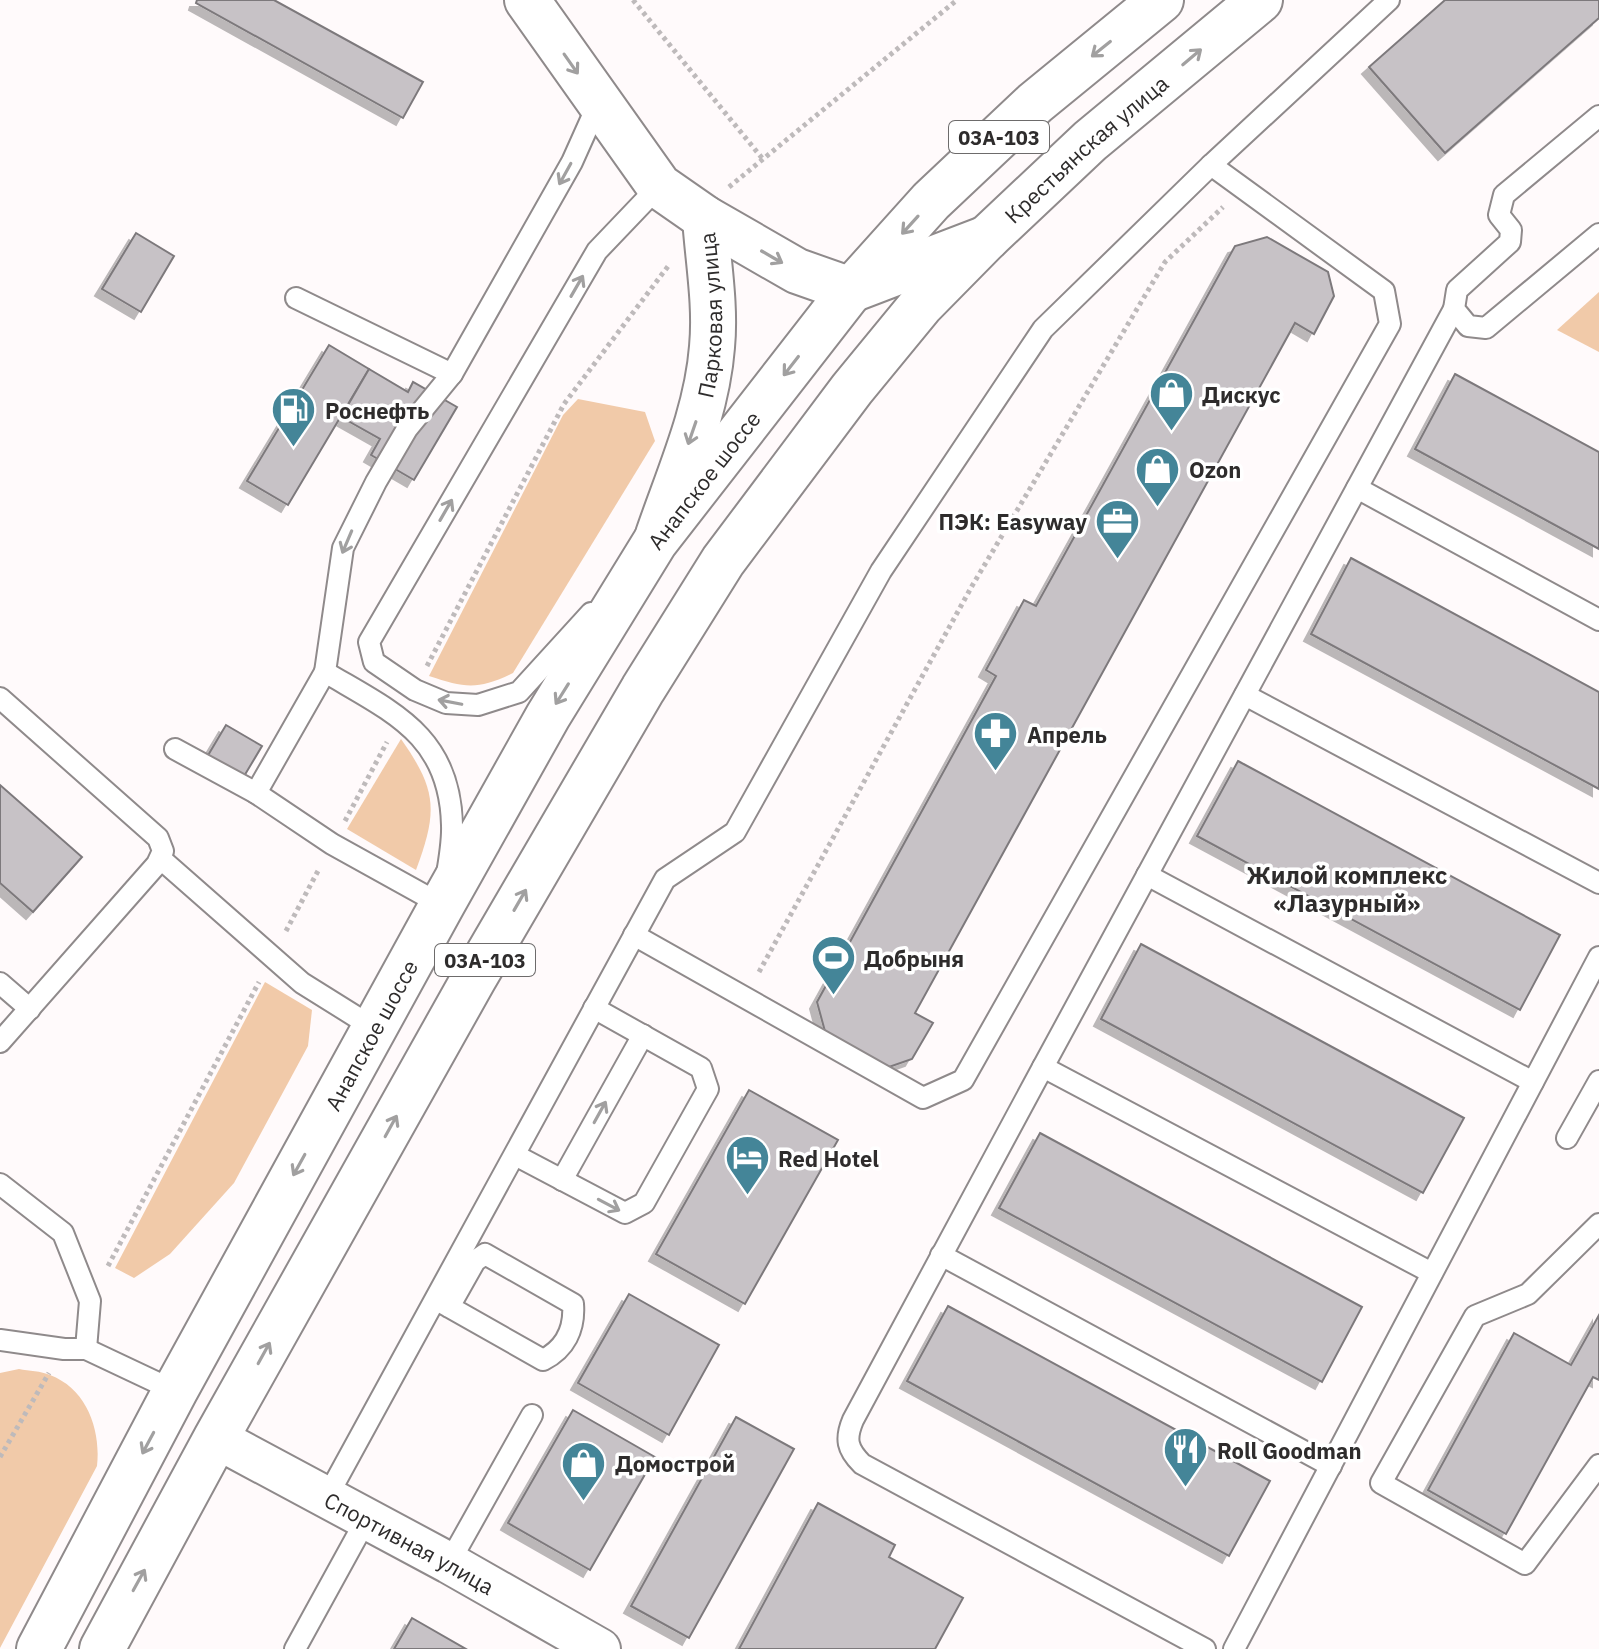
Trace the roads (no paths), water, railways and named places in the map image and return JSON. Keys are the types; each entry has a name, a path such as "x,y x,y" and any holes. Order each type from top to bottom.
{"main road":[{"name":"Парковая улица","path":"527,0 659,186 705,218 712,346 704,398 655,542"},
{"name":"03А-103","path":"851,290 931,201 1035,103 1161,0"},
{"name":"Крестьянская улица","path":"216,1438 473,980 643,689 723,561 852,389 921,305 1090,141 1260,0"},
{"path":"705,218 797,271 851,290 987,238"},
{"name":"Анапское шоссе","path":"39,1649 175,1391 548,716 655,542 851,290"},
{"name":"03А-103","path":"102,1649 216,1438"}],"street":[{"name":"Спортивная улица","path":"216,1438 449,1563 600,1649"}],"lane":[{"path":"327,1497 443,1304 515,1155 665,879 735,832 881,571 1043,329 1211,165 1389,0"},
{"path":"256,793 325,672 343,548 407,429 452,374 572,162 598,104"},
{"path":"1205,1649 862,1464 850,1452 847,1435 941,1255 1454,309 1457,290 1510,242 1511,230 1499,215 1504,195 1599,116"},
{"path":"634,935 923,1098 963,1080 1390,324 1384,291 1211,165"},
{"path":"655,542 519,692 478,705 446,703 415,690 374,662 369,642 597,251 659,186"},
{"path":"1454,309 1468,326 1486,328 1599,234"},
{"path":"296,298 452,374"},
{"path":"1357,488 1599,620"},
{"path":"175,749 256,793 332,844 442,905 453,826 447,781 428,745 401,718 325,672"},
{"path":"1245,695 1599,883"},
{"path":"0,698 158,838 162,845 161,859 0,1042"},
{"path":"161,859 302,983 374,1028"},
{"path":"1147,875 1533,1082"},
{"path":"1234,1649 1599,957"},
{"path":"0,983 30,1009"},
{"path":"515,1155 625,1213 644,1203 708,1089 701,1068 594,1008"},
{"path":"562,1180 643,1035"},
{"path":"1043,1067 1432,1273"},
{"path":"1567,1138 1599,1081"},
{"path":"0,1184 63,1233 90,1301 86,1349"},
{"path":"1599,1224 1528,1294 1475,1316 1381,1483 1525,1564 1599,1465"},
{"path":"485,1254 573,1304 575,1322 558,1352 543,1360 443,1304 475,1261 485,1254"},
{"path":"941,1255 1331,1466"},
{"path":"5,1344 86,1349 175,1391"},
{"path":"449,1563 532,1415"},
{"path":"295,1649 367,1518"}],"place":[{"name":"Дискус","path":"1171,433"},
{"name":"Роснефть","path":"294,449"},
{"name":"Ozon","path":"1158,508"},
{"name":"ПЭК: Easyway","path":"1118,560"},
{"name":"Апрель","path":"996,773"},
{"name":"Добрыня","path":"833,997"},
{"name":"Red Hotel","path":"747,1197"},
{"name":"Roll Goodman","path":"1186,1489"},
{"name":"Домострой","path":"584,1502"}],"district":[{"name":"Жилой комплекс «Лазурный»","path":"1347,889"}]}
